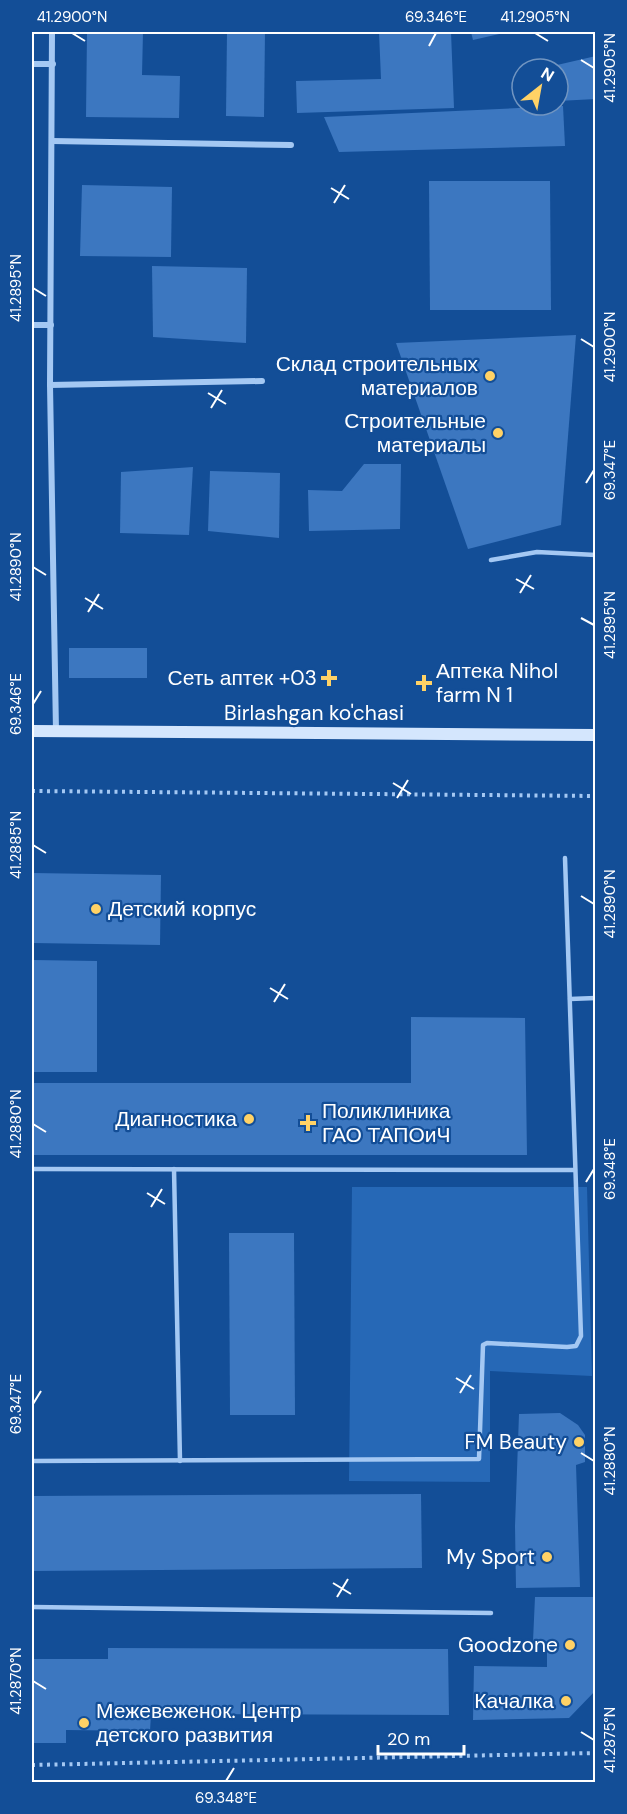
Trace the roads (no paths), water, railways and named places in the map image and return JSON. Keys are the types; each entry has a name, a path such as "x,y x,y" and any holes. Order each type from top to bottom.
{"main road":[{"name":"Birlashgan ko'chasi","path":"32,731 596,735"}],"street":[{"path":"52,32 50,385 56,731"},
{"path":"32,64 53,64"},
{"path":"52,141 291,145"},
{"path":"32,325 51,325"},
{"path":"50,385 262,381"}],"lane":[{"path":"490,560 537,552 596,555"},
{"path":"32,1461 479,1459 483,1345 487,1343 567,1347 576,1346 581,1336 565,858"},
{"path":"570,999 596,998"},
{"path":"32,1169 575,1170"},
{"path":"174,1169 180,1461"},
{"path":"32,1606 492,1613"}],"place":[{"name":"Склад строительных материалов","path":"490,376"},
{"name":"Строительные материалы","path":"498,433"},
{"name":"Сеть аптек +03","path":"329,678"},
{"name":"Аптека Nihol farm N 1","path":"424,683"},
{"name":"Детский корпус","path":"96,909"},
{"name":"Диагностика","path":"249,1119"},
{"name":"Поликлиника ГАО ТАПОиЧ","path":"308,1123"},
{"name":"FM Beauty","path":"579,1442"},
{"name":"My Sport","path":"547,1557"},
{"name":"Goodzone","path":"570,1645"},
{"name":"Качалка","path":"566,1701"},
{"name":"Межевеженок. Центр детского развития","path":"84,1723"}]}
